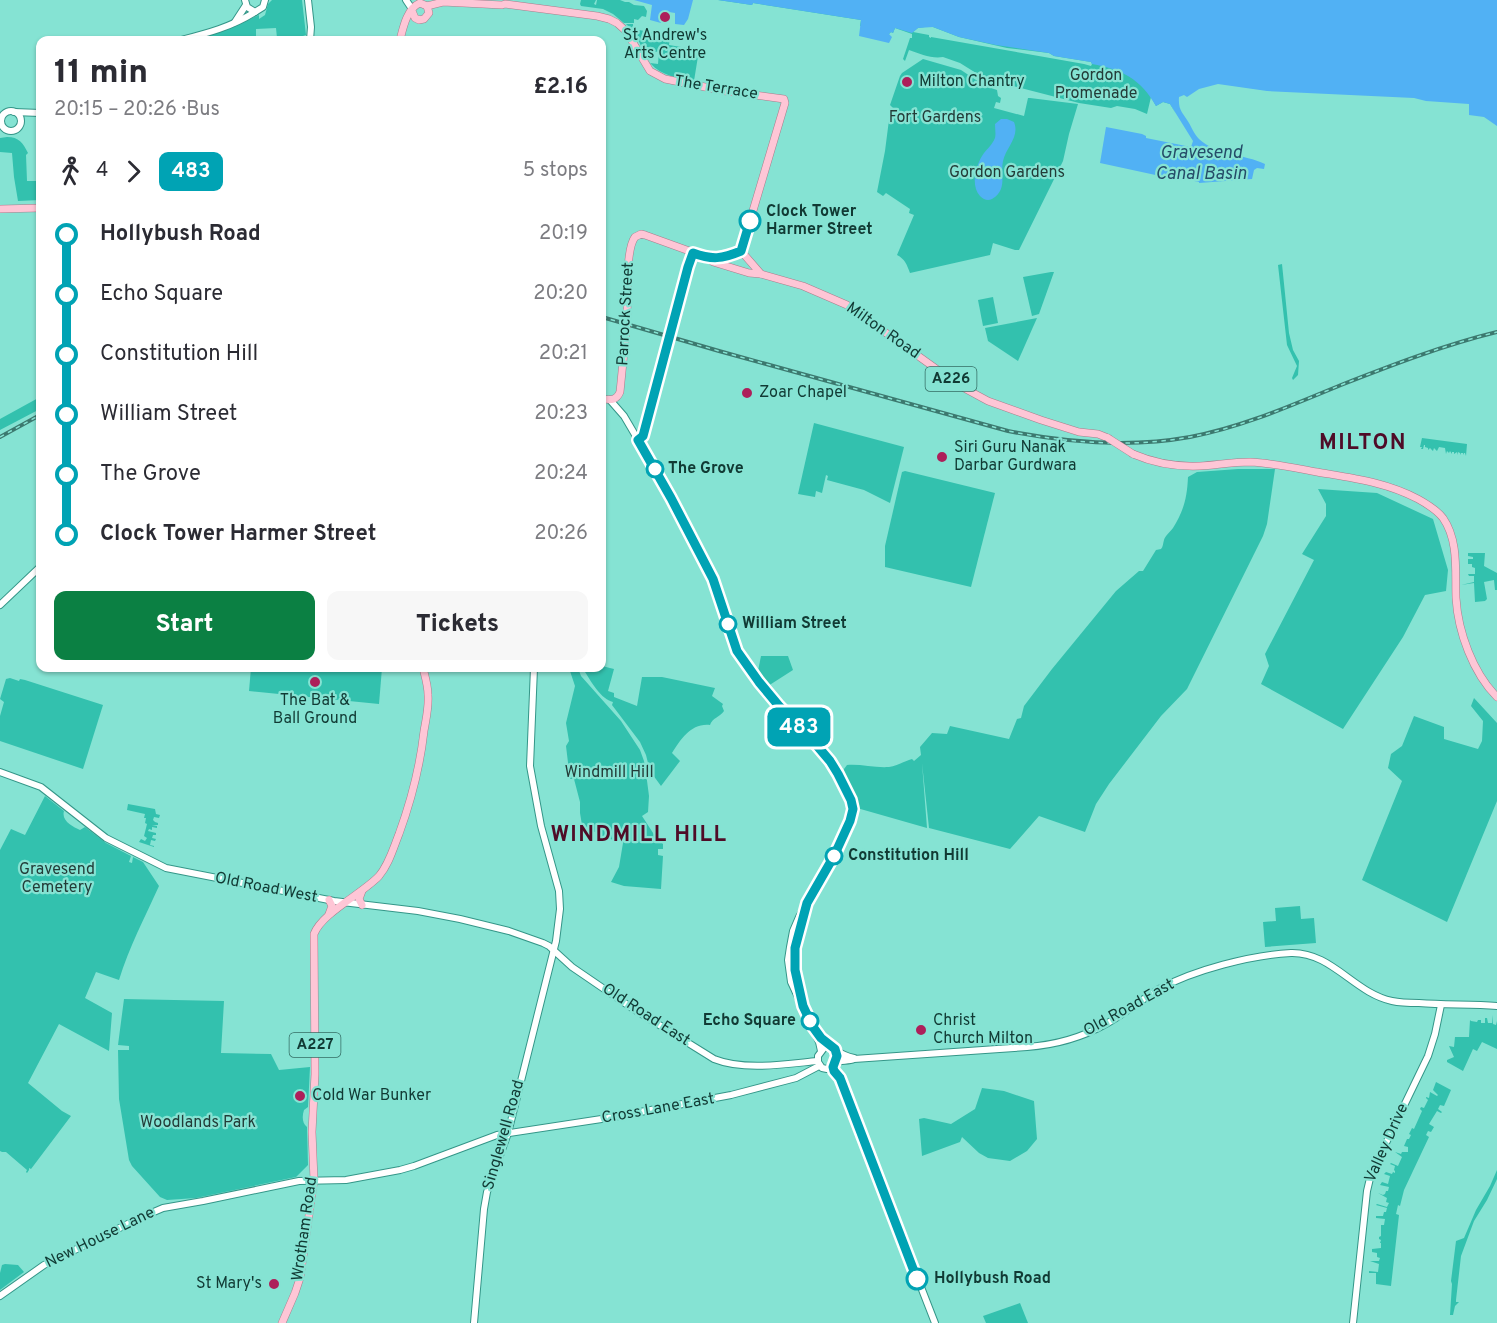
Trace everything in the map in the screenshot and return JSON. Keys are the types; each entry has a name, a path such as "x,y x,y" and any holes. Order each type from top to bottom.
{"main road":[{"path":"401,36 405,21 415,5 421,3 429,10 428,15 422,20 415,18 412,10"},
{"name":"The Terrace","path":"421,3 518,4 597,16 617,23 626,31 650,71 665,79 784,99 785,104 741,251"},
{"path":"0,207 36,206"},
{"path":"0,207 20,209 36,207"},
{"name":"Milton Road","path":"641,234 706,257 713,262 803,286 847,305 949,378 988,401 1079,432 1098,434 1133,454 1152,461 1184,467 1247,462 1292,467 1375,482 1428,505 1441,515 1450,531 1454,545 1456,602 1461,627 1478,672 1497,697"},
{"name":"Parrock Street","path":"614,398 621,389 630,249 633,239 641,234"},
{"path":"741,251 761,274"},
{"name":"A226","path":"706,257 720,258 741,251"},
{"path":"606,399 614,398"},
{"name":"Wrotham Road","path":"282,1323 300,1278 314,1180 312,1131 315,1074 314,941 316,930 328,916 362,891 380,874 390,858 416,780 422,752 428,698 424,672"},
{"path":"362,891 359,899 362,905"},
{"name":"A227","path":"328,916 332,908 329,900"}],"street":[{"path":"308,0 310,36"},
{"path":"406,0 412,10"},
{"path":"246,2 249,10 255,12"},
{"path":"232,25 241,14 246,2"},
{"path":"196,36 232,25 261,10 266,2"},
{"path":"0,107 18,116 20,123"},
{"path":"9,131 3,128 1,120 4,114 36,113"},
{"path":"0,134 15,130 27,117 36,114"},
{"path":"614,398 671,498 713,579 739,654 779,706 830,761 851,800 853,809 850,821 834,856 793,931 788,960 792,982 821,1048 818,1064 831,1068 843,1087 934,1323"},
{"path":"0,605 36,571"},
{"name":"Singlewell Road","path":"474,1323 487,1192 508,1133 553,950 560,909 530,766 534,672"},
{"name":"Old Road West","path":"0,772 41,787 107,839 166,868 346,903 434,914 478,923 526,936 544,943 553,950"},
{"name":"Old Road East","path":"553,950 572,967 623,1002 714,1059 744,1065 807,1062 818,1064"},
{"name":"Old Road East","path":"831,1068 837,1061 854,1059 1027,1047 1062,1042 1104,1025 1161,988 1185,978 1236,961 1291,953 1319,958 1358,985 1377,996 1394,1002 1497,1006"},
{"name":"Valley Drive","path":"1353,1323 1367,1191 1371,1174 1428,1056 1436,1034 1441,1005"},
{"path":"813,1027 821,1038 834,1049 854,1059"},
{"path":"821,1051 825,1048 834,1049"},
{"path":"831,1068 837,1056 834,1049"},
{"path":"805,1073 807,1062"},
{"name":"Cross Lane East","path":"314,1180 346,1180 400,1170 497,1135 723,1097 789,1080 818,1064"},
{"name":"New House Lane","path":"0,1296 44,1265 159,1209 282,1183 314,1180"}],"green space":[{"path":"272,0 302,0 306,35 277,36 276,28 256,29 256,36 204,36 222,31 259,15 259,19 265,15 268,4"},
{"path":"581,0 596,0 594,4 596,5 597,0 629,2 644,6 647,11 646,17 634,19 634,23 624,23 603,9 581,6"},
{"name":"Gordon Promenade","path":"718,0 1113,0 1176,114 1170,104 1163,102 1156,106 1151,97 1147,114 1117,106 1111,108 1079,103 990,80 960,63 943,57 930,57 909,50 905,61 903,59 912,34 895,28 893,33 889,34 860,26 861,20 753,3 752,5","holes":["933,27 959,37 1007,48 1049,53 1092,64 1091,66 931,38 929,35 913,32 918,28"]},
{"path":"626,24 633,24 633,29 668,35 670,36 669,45 699,50 694,81 670,76 650,63 658,64 659,52 643,50 635,33"},
{"name":"Gordon Gardens","path":"923,59 961,70 985,86 997,90 1001,98 1000,103 996,102 994,108 1024,116 1028,98 1078,104 1063,161 1019,250 993,243 990,255 910,273 904,260 897,255 914,215 909,213 910,209 886,193 883,196 877,192 890,112 894,109 890,105 900,76"},
{"path":"0,138 18,139 26,149 28,153 26,155 27,181 36,181 36,200 18,201 12,153 0,152"},
{"path":"1282,264 1289,333 1293,350 1299,361 1298,375 1293,380 1297,366 1287,345 1278,265"},
{"path":"1054,272 1039,314 1032,316 1023,277"},
{"path":"993,297 998,323 983,326 978,300"},
{"path":"1037,318 1018,361 988,341 985,328"},
{"path":"36,399 36,411 0,430 0,419"},
{"path":"814,423 904,447 890,503 864,490 827,480 826,475 822,493 816,491 815,497 798,494"},
{"path":"1422,438 1467,444 1466,456 1465,453 1460,455 1458,452 1457,455 1457,452 1454,454 1452,452 1452,454 1450,451 1446,454 1445,448 1439,447 1437,451 1434,448 1433,451 1430,448 1428,450 1425,445 1421,449"},
{"path":"1275,469 1267,524 1263,536 1187,689 1161,716 1109,784 1096,804 1085,832 1039,816 1010,849 929,828 922,763 927,828 857,808 856,796 843,774 847,765 889,767 912,759 914,761 921,755 920,747 932,733 947,734 950,726 1009,739 1017,719 1021,718 1024,706 1052,669 1116,591 1139,571 1143,571 1156,550 1162,548 1165,538 1173,528 1182,509 1186,498 1188,477 1197,472"},
{"path":"902,472 995,493 971,587 885,567 885,546"},
{"path":"1318,489 1377,493 1433,519 1448,570 1446,591 1425,595 1403,637 1343,729 1261,684 1269,666 1265,654 1314,560 1302,554 1326,516 1326,504"},
{"path":"1468,553 1485,553 1484,566 1497,573 1497,590 1495,590 1494,580 1484,582 1487,599 1485,601 1475,602 1474,583 1461,585 1474,582 1474,576 1468,574 1475,574 1475,568 1472,564 1468,564 1468,559 1473,559 1473,557 1468,556"},
{"path":"761,656 788,656 793,670 768,686 758,671"},
{"path":"606,667 614,669 608,691 614,693 614,697 637,706 642,677 662,677 715,688 712,696 723,704 724,711 710,725 692,729 679,742 672,753 680,761 661,786 650,771 640,742 612,705 613,702 594,686 585,672 606,672"},
{"name":"The Bat & Ball Ground","path":"251,672 382,672 379,704 249,691"},
{"name":"Windmill Hill","path":"570,672 580,672 621,721 640,750 644,761 649,796 648,812 642,816 663,844 663,849 658,849 658,855 663,856 661,889 624,886 611,882 619,867 623,843 604,837 582,825 580,802 574,779 570,779 566,746 569,741 566,723 575,686"},
{"path":"6,679 25,680 103,705 83,769 0,741 0,716 4,702 0,699"},
{"path":"1474,698 1497,723 1497,801 1447,922 1362,880 1402,781 1388,768 1391,754 1402,746 1414,716 1444,727 1444,739 1478,749 1482,741 1483,721 1471,706"},
{"name":"Gravesend Cemetery","path":"45,796 64,811 64,818 71,825 80,830 85,827 106,843 131,856 129,862 132,863 133,857 143,862 159,886 132,944 119,980 96,972 85,998 112,1013 109,1051 59,1024 28,1083 71,1116 27,1173 27,1170 6,1152 0,1151 0,850 11,829 25,835"},
{"path":"128,804 155,809 156,814 160,815 159,818 154,817 153,820 158,825 152,825 157,828 152,827 152,830 148,831 156,833 152,838 156,839 155,841 151,840 150,845 154,847 139,842 147,838 144,836 147,824 145,814 127,810"},
{"path":"1300,906 1301,919 1314,918 1316,943 1265,947 1263,922 1276,921 1275,908"},
{"name":"Woodlands Park","path":"124,999 224,1001 221,1053 271,1054 279,1070 310,1067 308,1107 304,1110 303,1117 307,1127 308,1165 296,1177 196,1198 167,1200 160,1197 129,1160 119,1099 118,1050 129,1050 129,1046 118,1045"},
{"path":"1492,1015 1493,1024 1496,1025 1497,1021 1497,1049 1482,1042 1477,1051 1473,1049 1463,1071 1447,1062 1454,1057 1449,1046 1454,1047 1455,1037 1469,1037 1470,1020 1477,1022 1481,1020 1481,1023 1485,1023 1485,1018 1487,1018 1488,1023 1492,1023"},
{"path":"1436,1082 1451,1090 1444,1106 1440,1105 1438,1109 1442,1112 1437,1111 1429,1124 1434,1127 1426,1135 1429,1137 1404,1190 1400,1206 1398,1205 1396,1214 1399,1215 1391,1286 1376,1284 1376,1273 1369,1273 1369,1271 1378,1272 1379,1264 1370,1261 1379,1261 1380,1258 1377,1257 1377,1253 1372,1252 1372,1249 1381,1248 1379,1237 1381,1236 1381,1225 1384,1225 1385,1219 1376,1218 1376,1216 1383,1216 1387,1208 1376,1205 1387,1207 1389,1203 1386,1202 1387,1198 1378,1193 1385,1194 1389,1187 1380,1185 1382,1182 1388,1184 1390,1176 1384,1174 1386,1172 1395,1173 1395,1166 1390,1164 1398,1166 1402,1157 1395,1152 1401,1154 1408,1152 1408,1147 1404,1146 1422,1111 1421,1107 1424,1108 1428,1100 1426,1097 1429,1098 1430,1092 1438,1095 1433,1090"},
{"path":"982,1088 1004,1091 1034,1101 1037,1139 1027,1151 1010,1161 988,1158 962,1137 960,1142 922,1156 919,1119 951,1124 975,1109"},
{"path":"1497,1170 1497,1179 1474,1221 1461,1256 1456,1300 1459,1302 1455,1306 1453,1315 1450,1315 1456,1241 1464,1238"},
{"path":"2,1265 18,1265 24,1272 0,1290 0,1273"},
{"path":"1020,1303 1028,1323 986,1323 983,1316"}],"water":[{"path":"634,0 693,0 684,25 675,24 675,13 663,11 661,23 650,20 652,5"},
{"name":"Gravesend Canal Basin","path":"718,0 1497,0 1497,126 1484,117 1469,115 1469,104 1414,98 1267,91 1218,84 1199,89 1187,97 1184,95 1179,97 1181,112 1199,139 1206,144 1265,164 1264,169 1254,170 1252,179 1199,183 1172,176 1174,179 1100,163 1106,127 1191,147 1193,141 1170,104 1163,102 1156,106 1137,82 1121,72 1091,62 959,37 933,27 918,28 912,33 895,28 893,33 889,34 892,37 889,43 859,36 861,20 753,3 752,5"},
{"path":"1001,119 1014,122 1015,132 1003,161 1000,191 992,199 986,200 977,191 975,174 981,158 995,138 995,124"}],"railway":[{"path":"606,318 1008,431 1054,439 1099,443 1167,440 1210,433 1267,415 1418,356 1497,332"},
{"path":"0,437 36,417"}],"bus line":[{"name":"483","path":"750,221 741,251 716,259 693,253 643,436 638,440 713,579 737,651 779,706 830,761 851,800 852,817 834,856 807,903 795,948 795,970 803,1006 813,1027 821,1038 835,1049 837,1057 833,1065 834,1071 840,1078 917,1279"}],"place":[{"name":"St Andrew's Arts Centre","path":"665,17"},
{"name":"Milton Chantry","path":"907,82"},
{"name":"Clock Tower Harmer Street","path":"750,221"},
{"name":"Zoar Chapel","path":"747,393"},
{"name":"Siri Guru Nanak Darbar Gurdwara","path":"942,457"},
{"name":"The Grove","path":"655,469"},
{"name":"William Street","path":"728,624"},
{"name":"The Bat & Ball Ground","path":"315,682"},
{"name":"Constitution Hill","path":"834,856"},
{"name":"Echo Square","path":"810,1021"},
{"name":"Christ Church Milton","path":"921,1030"},
{"name":"Cold War Bunker","path":"300,1096"},
{"name":"Hollybush Road","path":"917,1279"},
{"name":"St Mary's","path":"274,1284"}],"district":[{"name":"MILTON","path":"1363,443"},
{"name":"WINDMILL HILL","path":"639,835"}],"park label":[{"name":"Fort Gardens","path":"935,118"}]}
